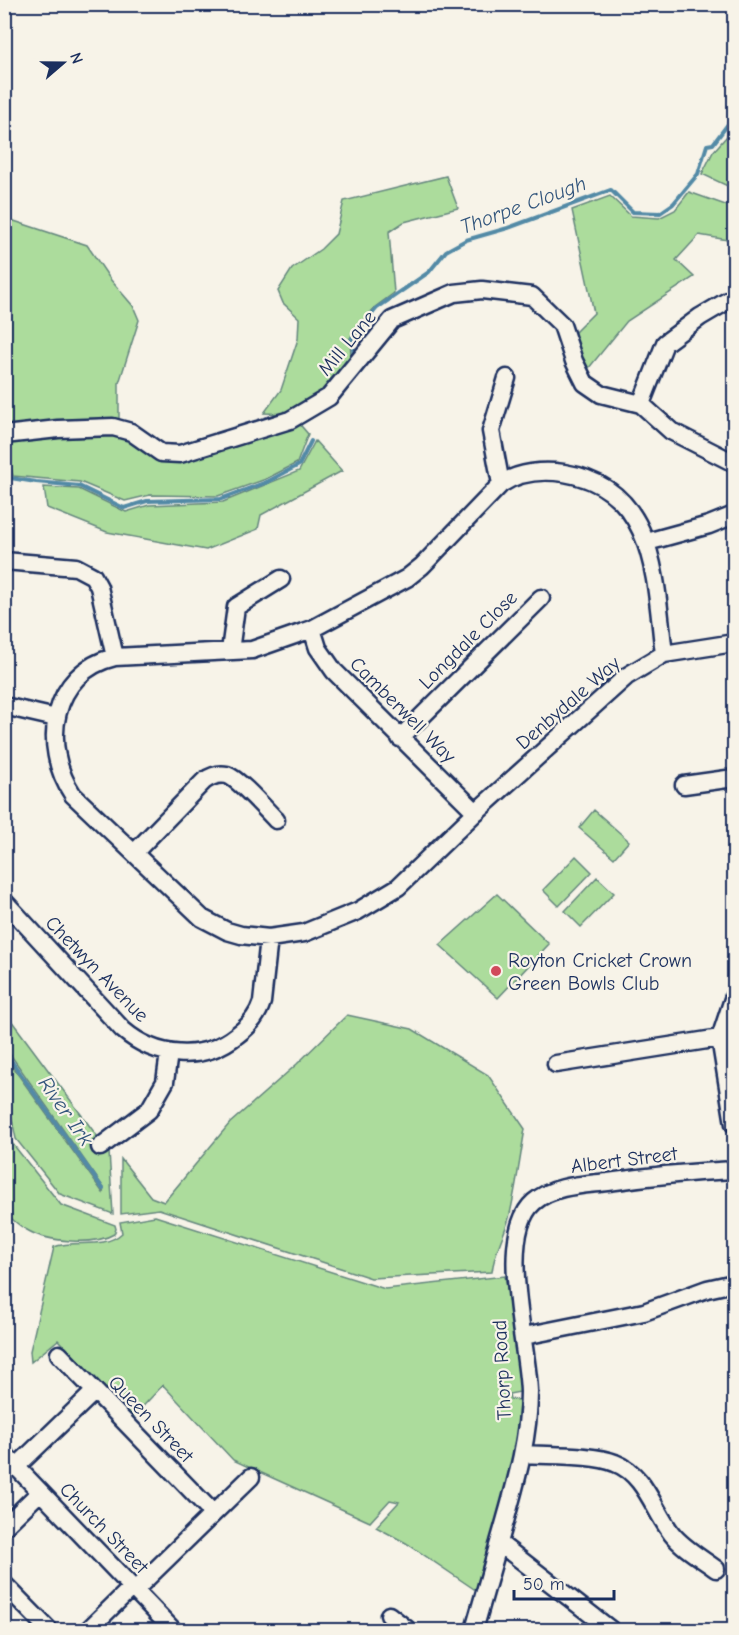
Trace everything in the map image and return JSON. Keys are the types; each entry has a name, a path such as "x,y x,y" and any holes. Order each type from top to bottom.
{"street":[{"name":"Mill Lane","path":"4,435 58,429 113,427 131,432 145,444 161,453 180,454 290,420 329,397 392,320 454,293 482,290 532,296 562,325 574,361 585,383 601,394 641,404 671,431 735,463"},
{"path":"641,404 665,343 700,317 735,297"},
{"path":"501,484 491,431 507,378"},
{"name":"Denbydale Way","path":"557,472 580,477 604,488 620,501 634,517 647,542 652,561 664,654 627,676 406,880 378,900 336,921 304,933 269,938 241,935 221,928 202,918 82,805 66,784 55,752 56,718 65,695 81,675 102,660 115,657 252,650 312,629 407,579 501,484 509,479 533,473 557,472"},
{"path":"647,542 709,525 735,515"},
{"path":"4,561 76,567 93,576 99,587 115,657"},
{"path":"230,651 236,607 281,579"},
{"name":"Longdale Close","path":"400,738 541,598"},
{"name":"Camberwell Way","path":"312,629 318,648 334,671 476,813"},
{"path":"664,654 735,643"},
{"path":"4,706 56,718"},
{"path":"134,853 204,780 213,775 224,774 234,778 276,820"},
{"path":"684,785 735,778"},
{"name":"Chetwyn Avenue","path":"4,901 123,1030 144,1045 169,1053 196,1053 209,1050 230,1040 248,1025 260,1009 262,1002 269,938"},
{"path":"735,996 720,1038 735,1124"},
{"path":"556,1064 720,1038"},
{"path":"100,1147 149,1110 165,1082 169,1053"},
{"name":"Albert Street","path":"526,1210 543,1196 570,1187 662,1174 735,1170"},
{"name":"Thorp Road","path":"474,1630 523,1454 529,1392 515,1272 519,1224 526,1210"},
{"path":"524,1336 644,1312 707,1289 735,1282"},
{"name":"Queen Street","path":"59,1354 213,1514"},
{"path":"16,1467 94,1391"},
{"name":"Church Street","path":"4,1454 173,1630"},
{"path":"523,1454 599,1459 621,1465 639,1482 672,1534 716,1569"},
{"path":"88,1630 133,1588 140,1585 251,1477"},
{"path":"4,1527 40,1492"},
{"path":"499,1543 611,1630"},
{"path":"4,1584 49,1630"},
{"path":"390,1615 408,1630"}],"green space":[{"path":"734,128 734,189 702,174 713,152"},
{"path":"446,176 458,208 404,222 389,232 394,293 375,307 350,338 351,357 345,370 330,388 291,414 264,413 281,390 298,339 299,318 283,303 278,291 292,269 321,249 336,234 344,201"},
{"path":"689,192 734,208 734,241 699,235 676,260 694,277 627,321 584,374 573,334 594,313 572,210 610,196 631,216 659,218 675,210"},
{"path":"5,218 87,245 110,279 133,306 139,320 119,383 119,420 5,430"},
{"path":"296,420 308,434 297,463 266,479 218,496 150,495 125,501 80,482 13,476 4,440 86,432 126,436 153,455"},
{"path":"315,441 342,471 261,515 258,529 206,550 107,532 47,508 44,487 79,489 126,512 149,505 223,502 299,471"},
{"path":"594,810 629,841 614,858 579,828"},
{"path":"576,856 592,872 559,906 543,890"},
{"path":"597,877 614,893 581,927 565,911"},
{"name":"Royton Cricket Crown Green Bowls Club","path":"497,894 549,944 498,998 440,945"},
{"path":"5,1012 109,1152 113,1214 60,1194 16,1139 5,1086 4,1055 103,1193 104,1188 5,1047"},
{"path":"347,1015 412,1029 488,1075 525,1129 509,1218 492,1272 371,1278 159,1209 121,1214 121,1159 151,1197 164,1202 230,1123 297,1064"},
{"path":"4,1111 12,1143 61,1205 115,1225 114,1234 95,1240 58,1240 27,1230 5,1213"},
{"path":"155,1216 385,1289 505,1276 516,1347 520,1392 509,1394 510,1399 519,1400 517,1444 483,1585 474,1589 406,1543 376,1527 399,1502 390,1500 370,1522 233,1460 163,1385 133,1417 58,1340 31,1362 30,1351 54,1247 107,1241 122,1233 120,1222"}],"waterway":[{"name":"Thorpe Clough","path":"354,357 352,338 377,308 429,272 446,251 466,240 508,228 611,190 633,212 660,213 673,204 698,174 707,145 713,144 734,116"},
{"name":"Thorpe Clough","path":"4,477 79,486 124,508 147,501 221,499 267,482 299,465 311,441"},
{"name":"River Irk","path":"4,1051 103,1189"}],"place":[{"name":"Royton Cricket Crown Green Bowls Club","path":"496,971"}]}
